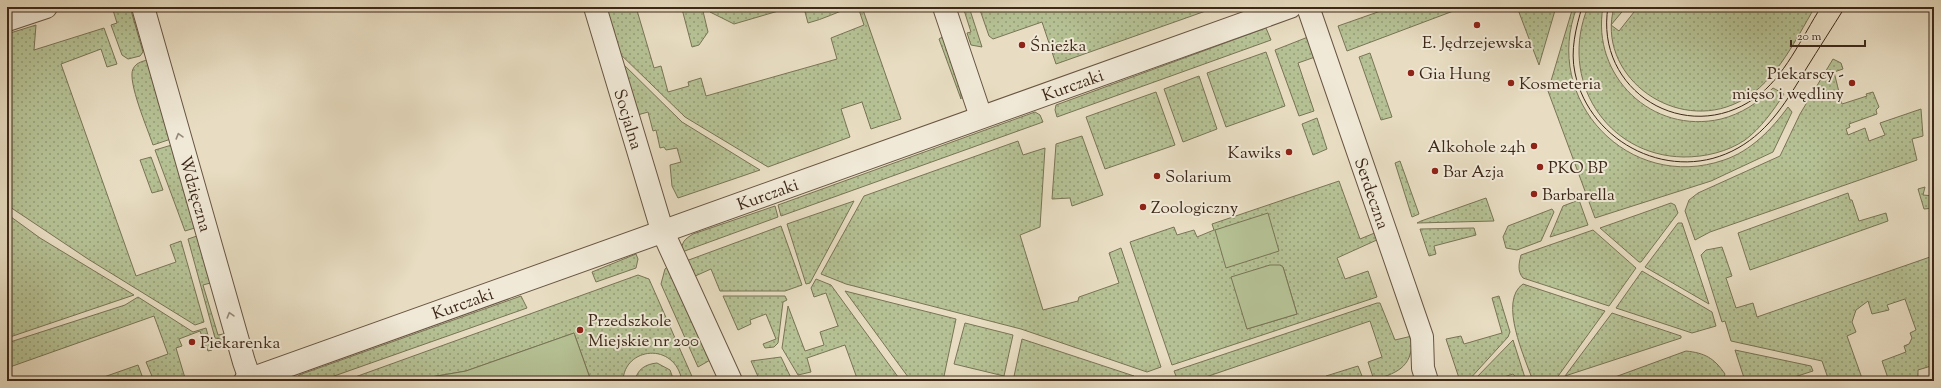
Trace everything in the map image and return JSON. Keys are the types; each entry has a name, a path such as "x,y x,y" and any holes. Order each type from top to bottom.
{"street":[{"path":"7,20 46,7"},
{"name":"Wdzięczna","path":"143,7 248,380"},
{"name":"Socjalna","path":"595,7 662,230 731,381"},
{"path":"944,7 981,117"},
{"name":"Kurczaki","path":"248,380 285,374 662,230 1290,7"},
{"name":"Serdeczna","path":"1308,7 1422,337 1423,368 1427,381"}],"green space":[{"path":"112,7 130,7 143,52 140,56 128,59 122,55 111,25 117,23"},
{"path":"603,7 636,7 654,68 661,66 668,92 689,86 688,82 701,78 706,96 837,59 831,38 864,25 858,7 862,7 901,119 871,129 862,102 841,109 850,137 768,167 685,117 615,49"},
{"path":"702,7 708,32 699,45 692,47 682,9"},
{"path":"709,7 792,7 734,24 710,12"},
{"path":"822,7 852,7 820,20 808,23 805,12"},
{"path":"963,7 969,7 982,47 971,45 967,33 971,32"},
{"path":"979,7 1217,7 1056,64 1042,22 993,39 989,36"},
{"path":"1392,7 1464,7 1347,51 1338,26"},
{"path":"1517,7 1556,7 1539,65"},
{"path":"1573,7 1577,7 1569,42 1571,75 1583,105 1601,131 1626,151 1656,163 1689,167 1724,160 1752,145 1768,131 1788,107 1792,112 1773,152 1711,181 1595,218 1548,91"},
{"path":"1588,7 1603,7 1602,32 1607,56 1617,77 1632,95 1650,109 1672,118 1696,122 1721,119 1735,114 1749,107 1773,88 1784,94 1776,107 1751,135 1731,148 1723,151 1708,155 1684,157 1656,153 1632,143 1611,128 1596,109 1585,86 1579,61 1580,34"},
{"path":"1614,7 1626,7 1612,24"},
{"path":"1638,7 1815,7 1781,63 1759,88 1746,98 1732,105 1708,111 1685,110 1663,103 1643,90 1627,74 1616,54 1611,31 1612,26 1619,31"},
{"path":"36,25 34,50 104,28 117,64 107,67 101,49 61,64 136,276 176,262 170,245 181,241 204,322 195,325 88,259 7,205 7,34"},
{"path":"1266,28 1271,40 1057,117 1055,110 1056,105"},
{"path":"944,36 961,87 961,99 939,39"},
{"path":"1308,37 1315,57 1298,63 1314,111 1299,116 1275,50"},
{"path":"1266,52 1285,106 1226,127 1207,73"},
{"path":"1370,53 1392,117 1381,120 1359,57"},
{"path":"151,59 174,138 153,145 135,94 132,75 133,69 136,65 140,62"},
{"path":"1833,59 1841,63 1843,69 1834,72 1842,104 1867,96 1866,94 1873,92 1879,107 1876,110 1877,114 1849,124 1850,127 1846,129 1848,135 1865,128 1869,141 1885,135 1880,123 1921,109 1923,136 1912,139 1917,160 1710,232 1695,240 1685,211 1689,200 1698,193 1780,156 1800,114"},
{"path":"619,60 682,122 760,170 678,198 672,186 670,165 681,162 677,148 666,150 664,147 660,148 656,130 653,131 648,112 634,116"},
{"path":"1199,76 1217,129 1183,142 1164,89"},
{"path":"1156,92 1175,145 1105,169 1086,117"},
{"path":"1035,112 1040,115 1043,122 781,216 778,205"},
{"path":"1317,118 1327,149 1313,155 1302,124"},
{"path":"1082,136 1103,195 1072,206 1070,198 1052,199 1056,144"},
{"path":"1018,141 1023,155 1045,148 1040,227 1020,235 1043,310 1078,301 1079,297 1119,283 1109,253 1121,248 1161,367 1147,372 1021,329 846,284 821,274 864,196"},
{"path":"175,144 198,227 185,231 155,150"},
{"path":"151,157 163,190 152,193 140,160"},
{"path":"1400,161 1419,214 1412,217 1395,163"},
{"path":"1339,181 1360,239 1377,232 1379,239 1337,258 1345,279 1368,271 1377,297 1172,365 1130,242 1174,227 1177,235 1194,230 1197,237 1214,230 1212,224","holes":["1280,265 1283,267 1297,314 1247,329"]},
{"path":"1925,187 1923,195 1934,196 1934,208 1924,209 1918,189"},
{"path":"1848,193 1859,221 1886,213 1888,221 1750,270 1738,233"},
{"path":"1486,198 1494,221 1417,223 1421,221"},
{"path":"1579,200 1588,225 1550,237 1563,206"},
{"path":"854,201 810,283 806,284 787,224"},
{"path":"1671,203 1675,205 1678,213 1641,262 1639,262 1600,228"},
{"path":"775,206 778,217 682,252 684,241 693,234"},
{"path":"1552,209 1554,212 1541,241 1517,250 1506,248 1503,237 1508,226"},
{"path":"1268,213 1279,251 1226,268 1215,230"},
{"path":"7,214 40,238 134,295 7,338"},
{"path":"1678,223 1682,223 1709,304 1645,267"},
{"path":"781,226 802,285 785,291 720,291 711,269 693,277 686,261"},
{"path":"1474,228 1476,235 1434,246 1436,254 1429,256 1420,229"},
{"path":"1593,230 1636,268 1609,306 1523,278 1521,275 1519,267 1521,255"},
{"path":"200,235 214,282 203,285 218,335 228,333 231,341 215,338 188,239"},
{"path":"1722,247 1732,276 1726,278 1736,308 1753,303 1757,317 1930,257 1932,275 1934,276 1934,344 1931,344 1931,366 1918,370 1918,376 1903,381 1889,381 1882,361 1906,352 1904,346 1909,344 1912,338 1910,333 1916,330 1905,299 1887,305 1889,310 1872,314 1868,301 1856,310 1852,322 1856,332 1847,336 1863,381 1829,381 1822,361 1731,341 1725,321 1722,322 1701,255 1706,250"},
{"path":"636,254 638,259 636,268 596,282 592,272"},
{"path":"670,264 712,359 698,367 661,284 665,269"},
{"path":"1270,265 1280,265 1283,267 1297,314 1247,329 1231,277"},
{"path":"1642,271 1712,312 1716,326 1692,333 1616,308"},
{"name":"Przedszkole Miejskie nr 200","path":"638,275 649,279 694,381 682,381 677,368 670,359 661,354 650,353 640,356 632,361 626,370 623,381 591,381 574,333 466,371 408,381 344,381"},
{"path":"816,279 831,285 901,381 858,381 845,345 807,358 811,372 798,375 782,348 788,306 805,351 824,345 820,332 838,326 826,293 814,297 811,288"},
{"path":"1523,284 1605,311 1556,379 1549,381 1533,381 1520,345 1513,316 1513,303 1516,292"},
{"path":"845,291 956,319 943,381 911,381"},
{"path":"521,296 527,308 320,381 297,381 299,375"},
{"path":"723,296 785,296 787,300 783,302 778,343 774,347 765,348 763,344 776,339 766,314 750,320 751,324 738,330"},
{"path":"1499,296 1510,332 1508,337 1468,381 1460,381 1446,339 1461,336 1464,344 1502,333 1492,298"},
{"path":"138,297 193,332 206,328 212,350 208,351 200,331 179,339 182,346 176,348 185,378 176,381 154,381 146,362 168,354 154,316 7,368 7,343 125,305"},
{"path":"1380,303 1395,340 1412,336 1412,346 1408,361 1398,370 1383,377 1374,380 1368,362 1382,357 1370,321 1194,381 1178,381 1174,371"},
{"path":"1612,313 1681,336 1681,338 1565,376"},
{"path":"965,323 1013,335 1004,376 954,364"},
{"path":"574,333 591,381 408,381 466,371"},
{"path":"1022,339 1134,376 1119,381 1013,381"},
{"path":"1513,340 1526,381 1519,381 1513,374 1492,381 1473,381"},
{"path":"1735,350 1811,366 1813,371 1782,381 1745,381"},
{"path":"1686,351 1699,353 1713,360 1725,374 1722,381 1689,381 1687,376 1671,381 1604,381"},
{"path":"781,357 792,380 760,381 751,361"},
{"path":"657,363 670,370 674,381 635,381 640,370"},
{"path":"138,365 144,381 102,381 101,378"},
{"path":"1358,366 1364,381 1328,381 1326,376"}],"tram line":[{"path":"1582,7 1573,48 1575,73 1584,98 1598,120 1616,138 1638,151 1662,159 1687,162 1713,158 1738,148 1760,132 1785,102 1845,7"},
{"path":"1608,7 1607,37 1615,64 1630,86 1650,102 1674,113 1701,116 1728,112 1755,98 1765,90 1784,68 1821,7"}],"place":[{"name":"E. Jędrzejewska","path":"1477,25"},
{"name":"Śnieżka","path":"1022,45"},
{"name":"Gia Hung","path":"1411,73"},
{"name":"Kosmeteria","path":"1511,83"},
{"name":"Piekarscy - mięso i wędliny","path":"1852,83"},
{"name":"Alkohole 24h","path":"1534,146"},
{"name":"Kawiks","path":"1289,152"},
{"name":"PKO BP","path":"1540,167"},
{"name":"Bar Azja","path":"1435,171"},
{"name":"Solarium","path":"1157,176"},
{"name":"Barbarella","path":"1534,194"},
{"name":"Zoologiczny","path":"1143,207"},
{"name":"Przedszkole Miejskie nr 200","path":"580,330"},
{"name":"Piekarenka","path":"192,342"}]}
